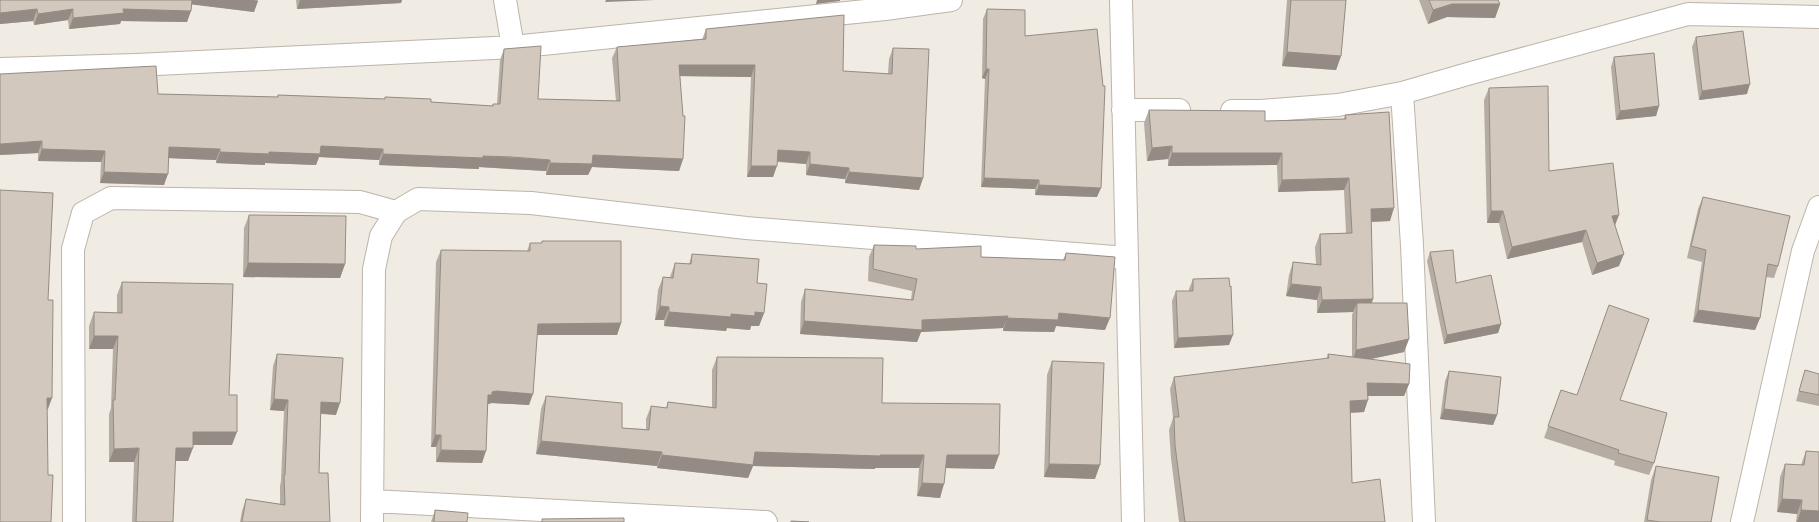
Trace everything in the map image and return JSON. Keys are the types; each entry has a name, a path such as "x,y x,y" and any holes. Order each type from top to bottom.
{"street":[{"path":"505,0 512,47"},
{"path":"0,69 144,65 512,47 885,9 951,0"},
{"path":"1121,0 1133,522"},
{"path":"1123,110 1261,111 1338,105 1402,93 1688,14 1819,17"},
{"path":"1402,93 1412,245 1424,522"},
{"path":"74,522 73,250 83,213 112,198 360,202 396,212"},
{"path":"766,522 373,511 374,268 381,236 396,212 418,198 531,203 746,228 1127,258"},
{"path":"1742,522 1803,251 1819,207"}],"building":[{"path":"0,0 192,0 191,11 123,9 124,13 73,18 73,9 38,14 37,9 0,13"},
{"path":"1291,0 1346,0 1341,56 1287,52"},
{"path":"1429,0 1498,0 1500,4 1452,4 1433,10"},
{"path":"987,9 1025,10 1025,36 1097,29 1103,86 1105,86 1101,188 1039,185 1039,180 984,178 989,69 986,69"},
{"path":"844,15 843,71 892,74 893,48 929,49 923,178 849,172 849,168 810,164 810,152 778,150 777,166 751,166 755,65 679,65 683,116 685,116 683,159 593,155 592,164 550,163 550,160 512,157 483,156 483,158 383,154 383,149 321,146 320,154 220,152 220,149 169,147 168,174 104,172 105,151 42,149 42,141 0,144 0,74 156,66 158,94 278,97 278,95 385,99 385,97 431,99 431,102 493,106 493,104 500,104 504,49 541,46 538,99 620,101 617,47 706,39 706,29"},
{"path":"1743,31 1750,84 1702,91 1696,37"},
{"path":"1654,53 1659,106 1620,111 1614,57"},
{"path":"1548,86 1549,171 1613,163 1619,215 1612,216 1624,254 1597,263 1586,230 1512,247 1503,211 1491,211 1489,88"},
{"path":"1149,110 1265,111 1265,121 1346,119 1345,115 1389,112 1394,208 1371,209 1373,299 1322,300 1321,287 1291,284 1293,262 1321,265 1320,234 1352,233 1349,178 1282,180 1282,153 1172,153 1172,146 1152,148"},
{"path":"0,190 53,193 48,300 53,300 52,398 47,398 48,475 53,475 51,522 0,522"},
{"path":"1703,197 1790,216 1778,266 1768,264 1760,318 1698,310 1706,250 1691,246"},
{"path":"249,215 346,216 345,264 248,263"},
{"path":"542,241 621,241 621,323 538,324 533,394 496,391 492,392 492,395 488,395 486,451 441,450 441,435 435,435 441,250 530,251 530,243 542,243"},
{"path":"874,245 916,246 916,249 981,246 981,257 1065,260 1066,253 1115,257 1110,318 1059,313 1058,320 1007,318 1008,316 922,320 922,330 804,321 805,289 913,300 917,279 873,269"},
{"path":"1453,250 1456,283 1491,275 1501,324 1447,335 1430,252"},
{"path":"692,254 759,259 757,283 767,284 764,313 755,312 755,316 731,314 731,317 669,312 669,307 660,306 663,277 673,278 675,263 691,264"},
{"path":"1229,278 1230,287 1231,286 1233,335 1178,338 1176,291 1193,291 1193,279"},
{"path":"122,282 233,284 229,395 237,395 237,432 193,432 193,448 176,448 173,522 136,522 139,448 114,449 113,400 115,400 118,336 94,336 94,312 122,313"},
{"path":"1357,303 1407,303 1409,339 1356,350"},
{"path":"1609,305 1649,319 1620,400 1667,413 1654,463 1618,453 1619,450 1548,426 1561,390 1577,395"},
{"path":"277,354 343,358 340,403 321,402 319,473 328,473 330,522 242,522 246,499 285,505 284,475 288,400 274,399"},
{"path":"1328,354 1410,364 1409,384 1367,383 1368,400 1350,401 1352,483 1380,479 1385,522 1185,522 1175,445 1174,417 1179,417 1174,377 1329,358"},
{"path":"717,357 883,358 882,403 1000,404 999,455 947,455 944,484 922,483 924,455 880,456 755,452 753,465 662,455 662,452 541,441 546,396 622,403 622,428 649,430 651,406 667,408 668,402 716,408"},
{"path":"1052,361 1104,363 1100,465 1049,464"},
{"path":"1805,370 1819,374 1819,395 1799,391"},
{"path":"1449,371 1501,377 1497,415 1444,409"},
{"path":"1806,451 1819,452 1819,511 1801,510 1802,500 1782,499 1785,464 1804,465"},
{"path":"1656,466 1719,477 1711,522 1660,522 1647,520"},
{"path":"435,510 468,513 467,522 434,522"},
{"path":"624,518 624,522 542,522 542,519"}]}
